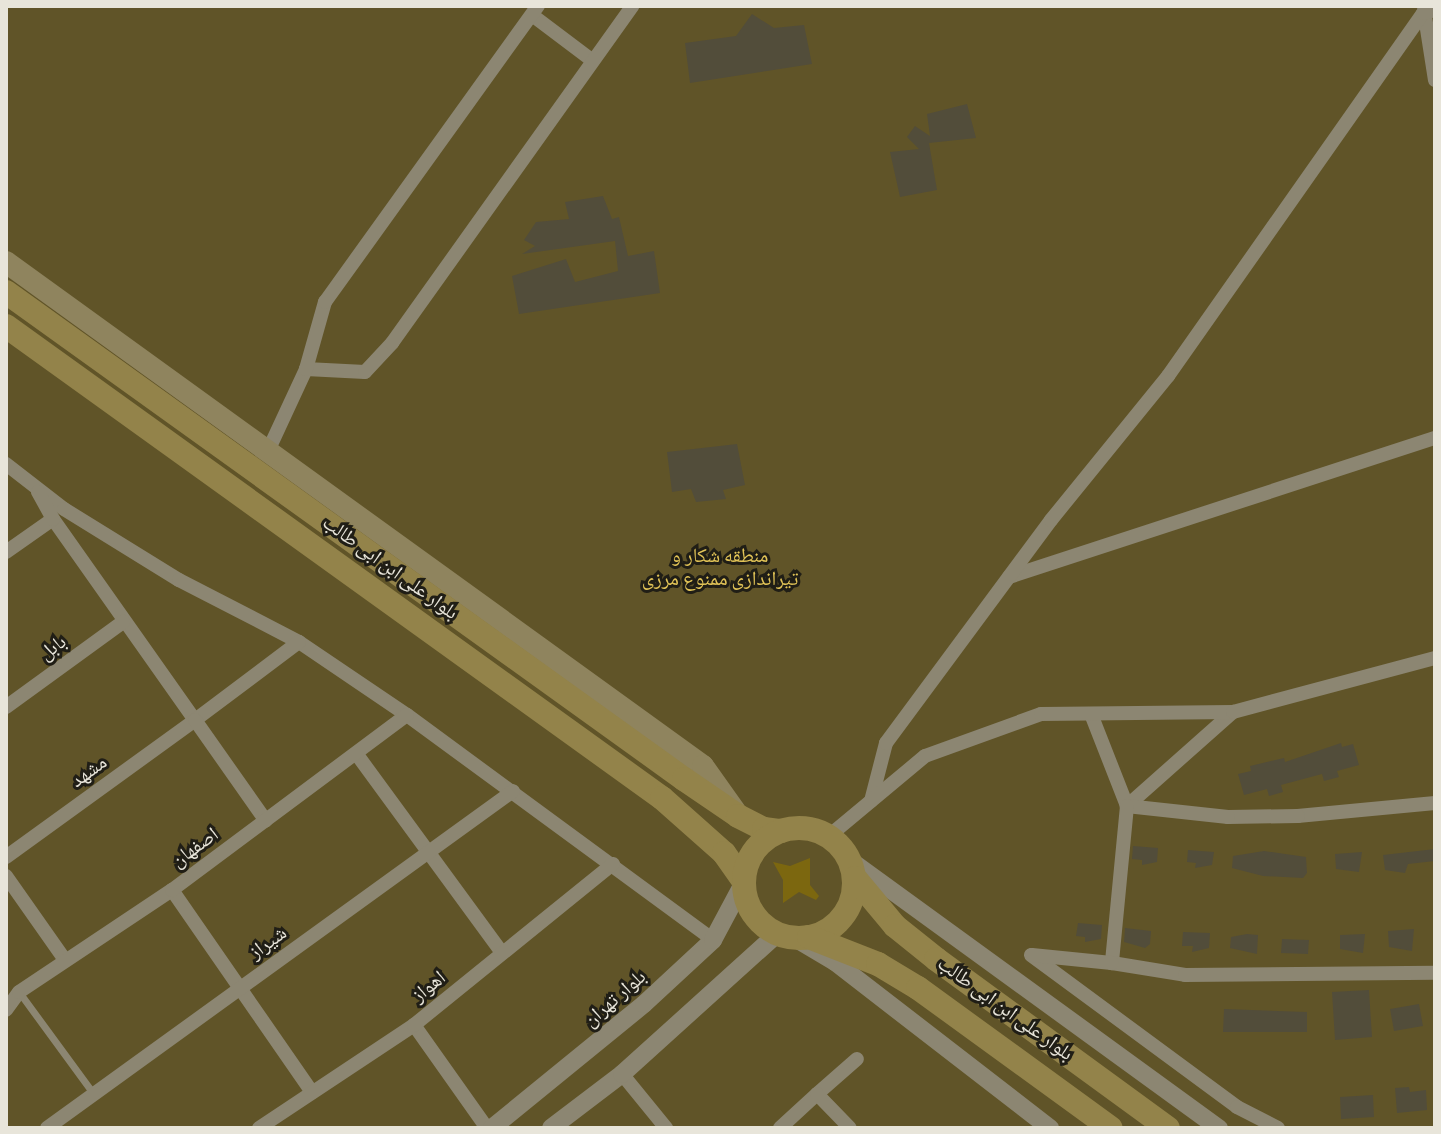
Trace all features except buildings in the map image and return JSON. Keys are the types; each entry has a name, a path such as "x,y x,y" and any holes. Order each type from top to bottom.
{"main road":[{"path":"6,262 703,766 738,816"},
{"name":"بلوار علی ابن ابی طالب","path":"6,292 738,816 764,829 781,831"},
{"name":"بلوار علی ابن ابی طالب","path":"6,326 662,798 724,853 744,882"},
{"path":"797,827 829,836 853,869 848,909 825,931 793,936 753,912 744,882 755,851 781,831 797,827"},
{"name":"بلوار علی ابن ابی طالب","path":"853,869 895,926 1168,1128"},
{"name":"بلوار علی ابن ابی طالب","path":"793,936 878,964 918,988 1111,1128"}],"street":[{"path":"306,369 365,372 392,343 632,6"},
{"path":"268,451 306,369 325,302 535,10 593,61"},
{"path":"1428,10 1435,80"},
{"path":"871,801 886,743 1009,577 1168,376 1428,10"},
{"path":"1009,577 1435,438"},
{"path":"6,464 35,488 179,580 299,642 513,791 713,940"},
{"path":"35,488 123,622 266,821"},
{"path":"6,552 53,519"},
{"name":"بابل","path":"6,707 123,622"},
{"name":"مشهد","path":"6,857 299,642"},
{"path":"829,836 925,756 1041,714 1233,712 1435,658"},
{"path":"1127,806 1233,712"},
{"path":"1091,714 1127,806 1112,963"},
{"name":"اصفهان","path":"6,1010 19,992 172,890 358,756 407,715"},
{"path":"358,756 502,953"},
{"name":"شیراز","path":"47,1128 513,791"},
{"path":"1127,806 1284,817 1435,803"},
{"name":"اهواز","path":"259,1127 414,1025 613,864"},
{"path":"853,869 1219,1128"},
{"path":"6,876 65,960"},
{"name":"بلوار تهران","path":"489,1128 644,1004 713,940 744,882"},
{"path":"172,890 312,1092"},
{"path":"551,1128 793,936 835,962 1050,1128"},
{"path":"1278,1128 1237,1107 1031,955 1112,963 1185,975 1435,973"},
{"path":"414,1025 489,1128"},
{"path":"780,1128 857,1059"},
{"path":"622,1074 666,1128"},
{"path":"817,1094 850,1128"}],"lane":[{"path":"19,992 93,1093"}],"green space":[{"name":"منطقه شکار و تیراندازی ممنوع مرزی","path":"6,6 1435,6 1435,1128 6,1128"}],"shaded area":[{"path":"810,858 810,885 819,896 816,900 799,892 783,903 783,880 773,862 790,866"}]}
